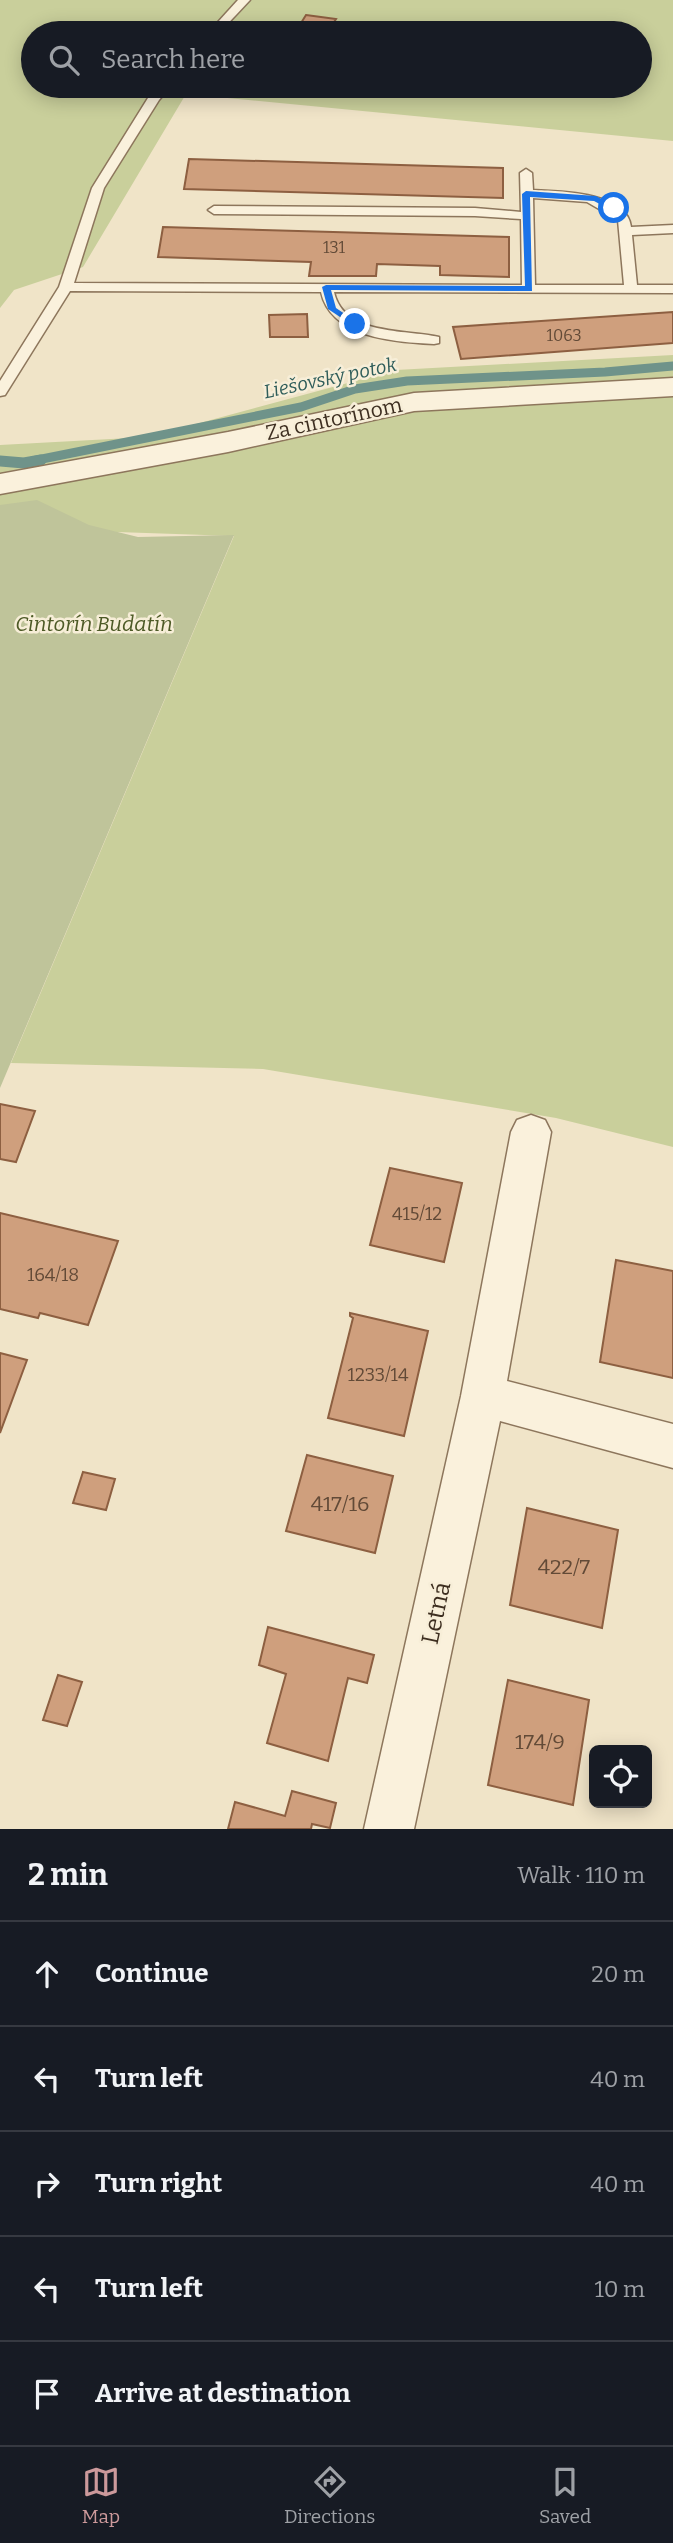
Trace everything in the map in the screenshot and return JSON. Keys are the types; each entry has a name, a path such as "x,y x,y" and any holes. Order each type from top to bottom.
{"street":[{"name":"Za cintorínom","path":"0,484 228,442 414,402 673,387"},
{"name":"Letná","path":"389,1829 483,1396 531,1132"},
{"path":"483,1396 673,1446"}],"lane":[{"path":"224,21 244,0"},
{"path":"0,392 66,287 98,188 154,98"},
{"path":"526,173 529,289"},
{"path":"526,194 596,199 614,208 624,219 627,231 631,290"},
{"path":"214,209 475,212 526,216"},
{"path":"627,231 673,229"},
{"path":"66,287 673,289"},
{"path":"326,287 332,309 355,324 397,338 434,340"}],"green space":[{"path":"0,0 673,0 673,141 227,98 652,98 652,21 21,21 21,98 184,98 83,267 14,290 0,308"},
{"path":"673,355 673,1147 556,1118 263,1069 11,1063 234,536 0,528 0,445 148,437 396,370"},
{"name":"Cintorín Budatín","path":"37,500 89,525 138,537 234,535 0,1088 0,505"}],"building":[{"path":"306,15 336,19 335,21 302,21"},
{"path":"189,159 503,168 503,198 184,189"},
{"path":"163,227 509,237 509,277 440,275 440,266 377,264 376,276 309,276 311,262 158,257"},
{"path":"673,312 673,343 461,359 453,327"},
{"path":"307,314 308,337 270,337 269,315"},
{"path":"0,1104 35,1111 16,1162 0,1159"},
{"path":"390,1168 462,1183 444,1262 370,1245"},
{"path":"0,1213 118,1241 88,1325 40,1313 38,1318 0,1309"},
{"path":"616,1260 673,1271 673,1378 600,1362"},
{"path":"350,1313 428,1331 404,1436 328,1418 353,1318"},
{"path":"0,1353 27,1360 0,1433"},
{"path":"307,1455 393,1476 375,1553 286,1531"},
{"path":"83,1472 115,1479 106,1510 73,1503"},
{"path":"527,1508 618,1530 602,1628 510,1605"},
{"path":"268,1627 374,1655 367,1683 348,1678 328,1761 267,1743 286,1674 259,1665"},
{"path":"58,1675 82,1682 67,1726 43,1720"},
{"path":"508,1680 589,1700 573,1805 488,1785"},
{"path":"292,1791 336,1803 330,1828 312,1824 311,1829 228,1829 235,1802 285,1816"}],"waterway":[{"name":"Liešovský potok","path":"32,461 301,407 355,389 407,381 605,372 673,366"},
{"name":"Liešovský potok","path":"5,461 0,461 24,463 41,460"}],"route":[{"path":"355,324 332,309 326,287 529,289 526,194 573,195 596,199 614,208"}]}
